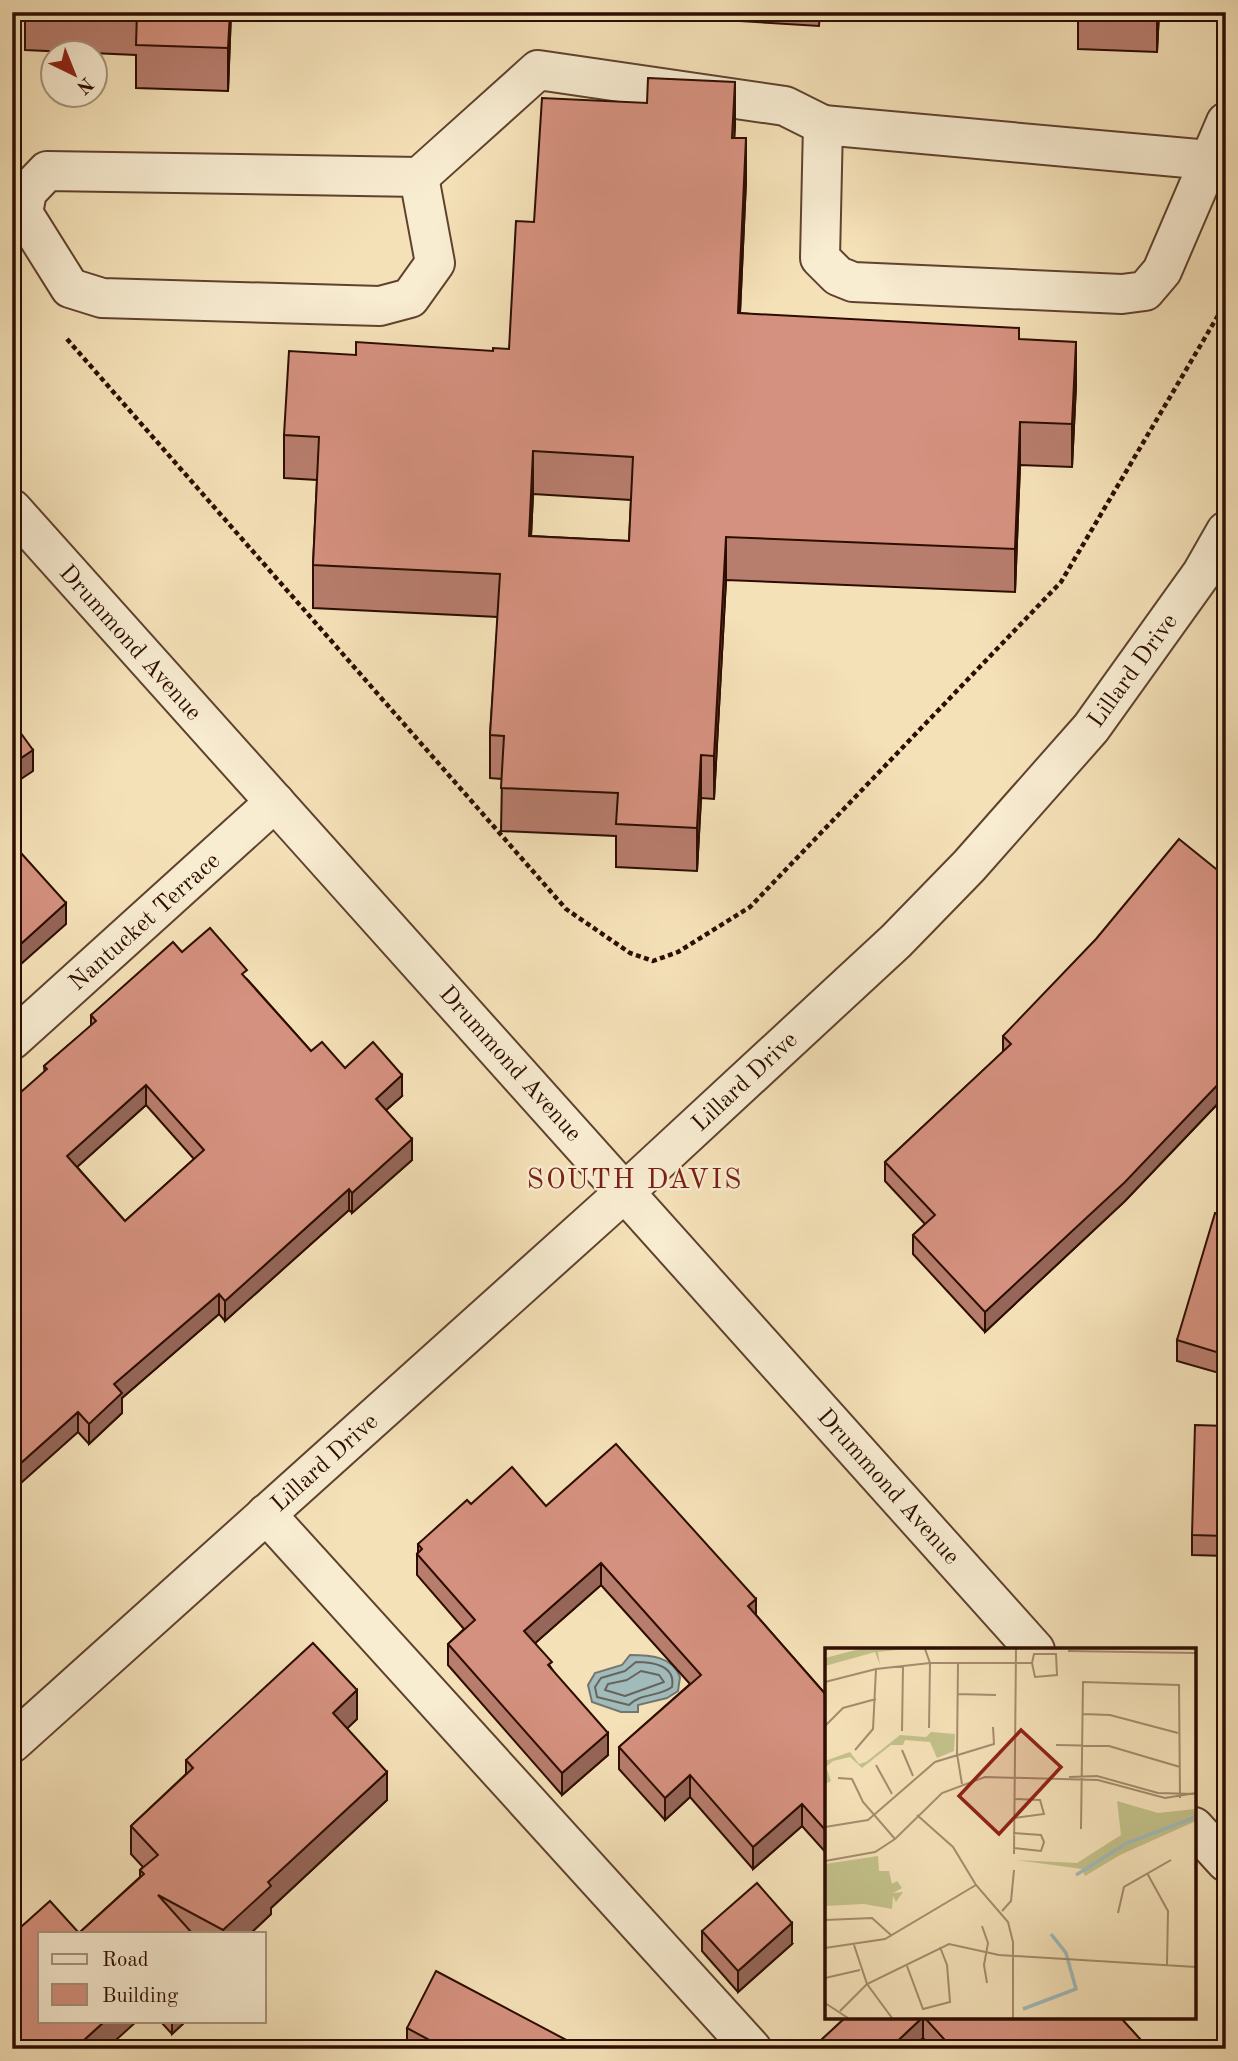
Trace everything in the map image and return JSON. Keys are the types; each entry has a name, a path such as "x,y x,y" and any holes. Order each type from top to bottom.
{"street":[{"path":"419,177 435,263 410,298 380,306 102,298 70,288 23,213 27,192 47,171 419,177 538,70 785,106 823,125 1217,164"},
{"path":"823,125 820,258 838,276 853,282 1122,294 1145,291 1162,271 1217,164 1226,122"},
{"name":"Drummond Avenue","path":"12,509 1033,1648"},
{"name":"Lillard Drive","path":"12,1743 626,1191 896,941 969,866 1091,728 1202,573 1226,531"},
{"name":"Nantucket Terrace","path":"12,1040 275,802"},
{"path":"266,1514 752,2049"},
{"path":"1196,1829 1226,1863"}],"path":[{"path":"58,328 566,909 630,953 653,961 678,953 750,907 1060,582 1226,302"}],"water":[{"path":"630,1655 652,1656 672,1665 680,1677 678,1691 667,1698 638,1705 638,1712 621,1712 592,1702 588,1685 595,1673 622,1665"}],"building":[{"path":"137,12 230,12 228,48 136,45"},
{"path":"648,78 735,82 732,138 746,138 738,313 1019,328 1019,339 1076,342 1072,424 1020,422 1015,549 726,537 714,756 701,755 697,828 616,824 618,793 501,788 504,736 490,735 500,574 313,565 319,437 284,435 289,351 356,355 356,342 493,351 493,348 509,349 516,221 534,222 542,98 647,103","holes":["533,451 633,457 629,541 529,536"]},
{"path":"12,721 33,750 12,764"},
{"path":"1179,839 1226,877 1226,1076 1125,1182 985,1312 913,1235 935,1215 885,1162 1011,1044 1003,1036 1096,939"},
{"path":"12,843 66,903 12,952"},
{"path":"210,928 247,970 242,974 311,1051 322,1042 345,1068 373,1042 402,1075 376,1099 412,1139 352,1193 349,1189 225,1301 219,1294 114,1384 122,1393 89,1424 78,1412 12,1471 12,1100 47,1069 44,1066 96,1021 91,1015 173,942 182,952","holes":["146,1085 204,1150 125,1221 67,1156"]},
{"path":"1215,1213 1226,1216 1226,1355 1177,1340"},
{"path":"1195,1425 1226,1426 1226,1536 1192,1535"},
{"path":"616,1444 756,1599 748,1606 825,1694 825,1830 802,1804 753,1847 690,1775 665,1798 619,1747 701,1675 601,1563 524,1631 552,1662 548,1665 608,1733 562,1773 448,1644 475,1620 417,1554 422,1549 418,1544 467,1500 471,1504 512,1467 546,1506"},
{"path":"313,1643 357,1690 333,1713 387,1772 268,1882 271,1886 223,1930 158,1895 191,1932 80,1932 144,1874 140,1870 158,1855 131,1826 193,1768 186,1760"},
{"path":"757,1883 792,1923 738,1971 702,1931"},
{"path":"50,1901 78,1932 38,1932 38,2022 104,2022 74,2049 12,2049 12,1935"},
{"path":"436,1971 572,2043 569,2049 446,2049 407,2028"},
{"path":"844,2019 921,2019 889,2049 825,2049 819,2042"},
{"path":"926,2019 1122,2019 1149,2049 953,2049"}],"district":[{"name":"SOUTH DAVIS","path":"635,1178"}]}
